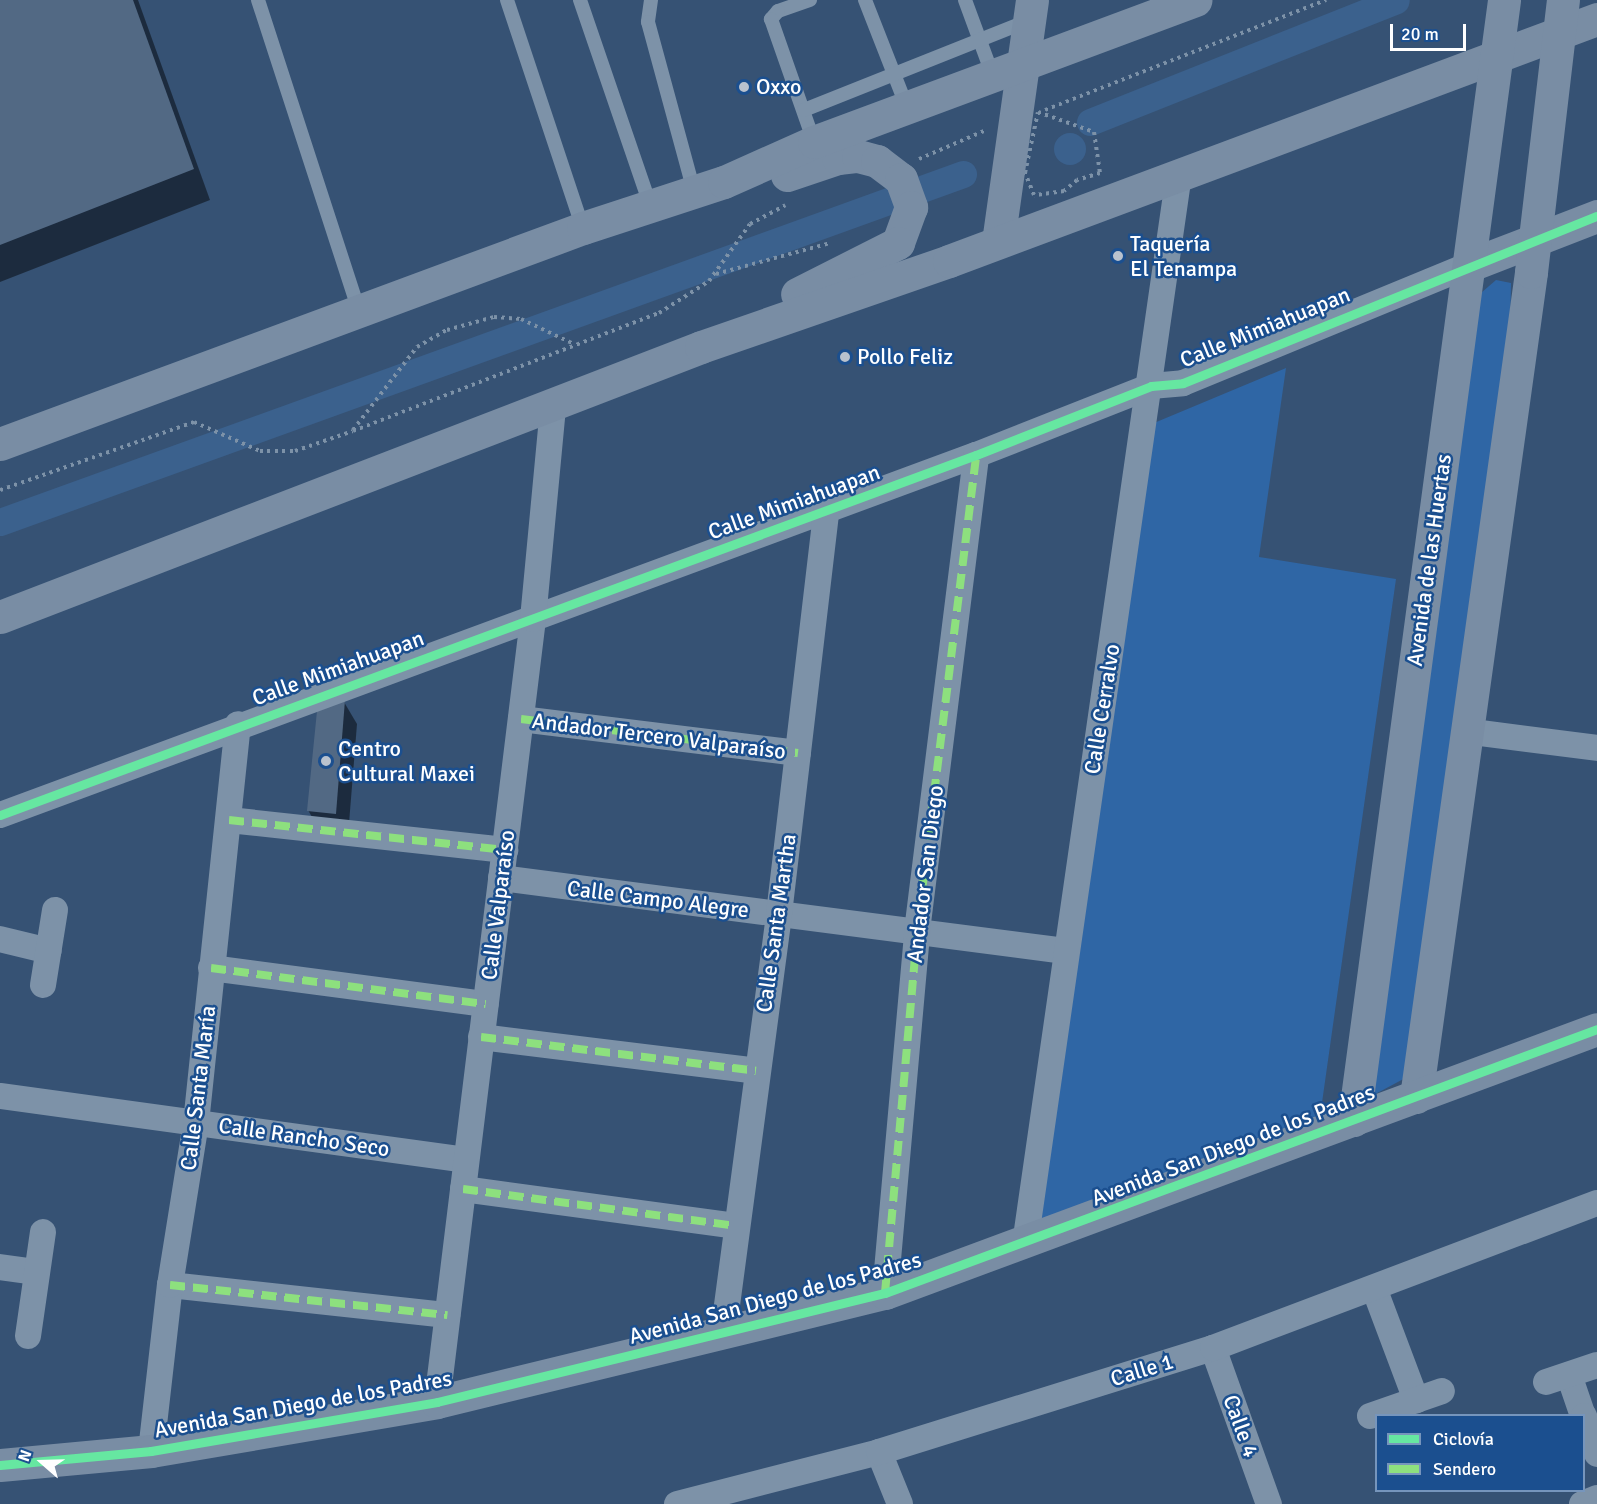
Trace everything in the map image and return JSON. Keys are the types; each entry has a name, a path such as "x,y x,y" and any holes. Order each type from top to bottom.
{"street":[{"path":"0,444 583,228 650,204 709,187 814,142 1008,71 1145,7 1195,0"},
{"name":"Avenida de las Huertas","path":"1353,1120 1504,0"},
{"path":"1416,1097 1534,239 1563,0"},
{"path":"998,242 1014,122 1008,71 1031,10"},
{"path":"0,616 553,407 701,347 998,242 1597,19"},
{"path":"701,347 733,324 881,254 898,243 901,186 877,161 858,156 838,158 782,177 709,187"},
{"name":"Calle Cerralvo","path":"1025,1244 1065,951 1151,386 1179,174"},
{"name":"Calle Mimiahuapan","path":"0,815 238,724 826,511 1151,386 1183,383 1534,239 1597,216"},
{"name":"Calle Valparaíso","path":"436,1402 533,619 553,407"},
{"name":"Andador San Diego","path":"885,1293 917,931 976,455"},
{"name":"Calle Santa Martha","path":"723,1335 735,1226 778,914 826,511"},
{"name":"Andador Tercero Valparaíso","path":"521,719 798,753"},
{"name":"Calle Santa María","path":"151,1451 170,1285 196,1123 238,724"},
{"path":"1465,731 1597,748"},
{"path":"229,820 504,850"},
{"name":"Calle Campo Alegre","path":"501,878 1065,951"},
{"path":"43,985 55,910"},
{"path":"0,939 49,951"},
{"path":"211,968 486,1004"},
{"name":"Avenida San Diego de los Padres","path":"0,1465 151,1451 436,1402 723,1335 885,1293 1025,1244 1597,1029"},
{"path":"481,1037 756,1071"},
{"name":"Calle Rancho Seco","path":"0,1096 466,1160"},
{"path":"463,1189 735,1226"},
{"name":"Calle 1","path":"677,1504 879,1452 1213,1348 1597,1203"},
{"path":"28,1336 43,1232"},
{"path":"0,1267 37,1272"},
{"path":"170,1285 447,1315"},
{"path":"1374,1287 1416,1400"},
{"name":"Calle 4","path":"1213,1348 1269,1504"},
{"path":"1582,1414 1558,1379 1597,1365"},
{"path":"1376,1414 1442,1391"},
{"path":"1370,1416 1375,1414"},
{"path":"1585,1421 1597,1454"},
{"path":"879,1452 900,1504"},
{"path":"1582,1504 1597,1498"}],"lane":[{"path":"258,0 359,311"},
{"path":"507,0 583,228"},
{"path":"580,0 650,204"},
{"path":"651,0 648,22 709,187"},
{"path":"810,0 778,11 771,19 814,142"},
{"path":"865,0 907,107"},
{"path":"965,0 979,38 1008,71"},
{"path":"804,110 979,38 1031,10"}],"path":[{"path":"901,186 971,135 1014,122 1326,0"},
{"path":"1071,121 1094,132 1100,173 1077,180"},
{"path":"716,274 730,248 750,224 795,200"},
{"path":"0,490 176,426 194,422 260,451 295,451 353,431 659,313 716,274 835,242"},
{"path":"353,431 380,399 417,347 447,330 494,317 521,319 574,344"}],"shaded area":[{"path":"1070,133 1082,137 1086,149 1082,161 1070,165 1058,161 1054,149 1058,137"},
{"path":"1496,280 1511,283 1510,336 1409,1076 1368,1098 1481,293"},
{"path":"1286,368 1259,557 1396,579 1319,1124 1036,1229 1154,423"}],"building":[{"path":"0,0 133,0 194,169 0,245"},
{"name":"Centro Cultural Maxei","path":"345,700 336,814 307,811 317,711"}],"waterway":[{"path":"1090,122 1396,0"},
{"path":"0,522 963,174"}],"marked path":[{"path":"885,1293 917,931 976,455"},
{"path":"521,719 798,753"},
{"path":"229,820 505,850"},
{"path":"211,968 486,1004"},
{"path":"481,1037 756,1071"},
{"path":"463,1189 735,1226"},
{"path":"170,1285 447,1315"}],"cycle path":[{"path":"0,815 976,455 1151,386 1183,383 1597,216"},
{"path":"0,1465 151,1451 437,1402 885,1293 1597,1029"}],"place":[{"name":"Oxxo","path":"744,87"},
{"name":"Taquería El Tenampa","path":"1118,256"},
{"name":"Pollo Feliz","path":"845,357"},
{"name":"Centro Cultural Maxei","path":"326,761"}]}
